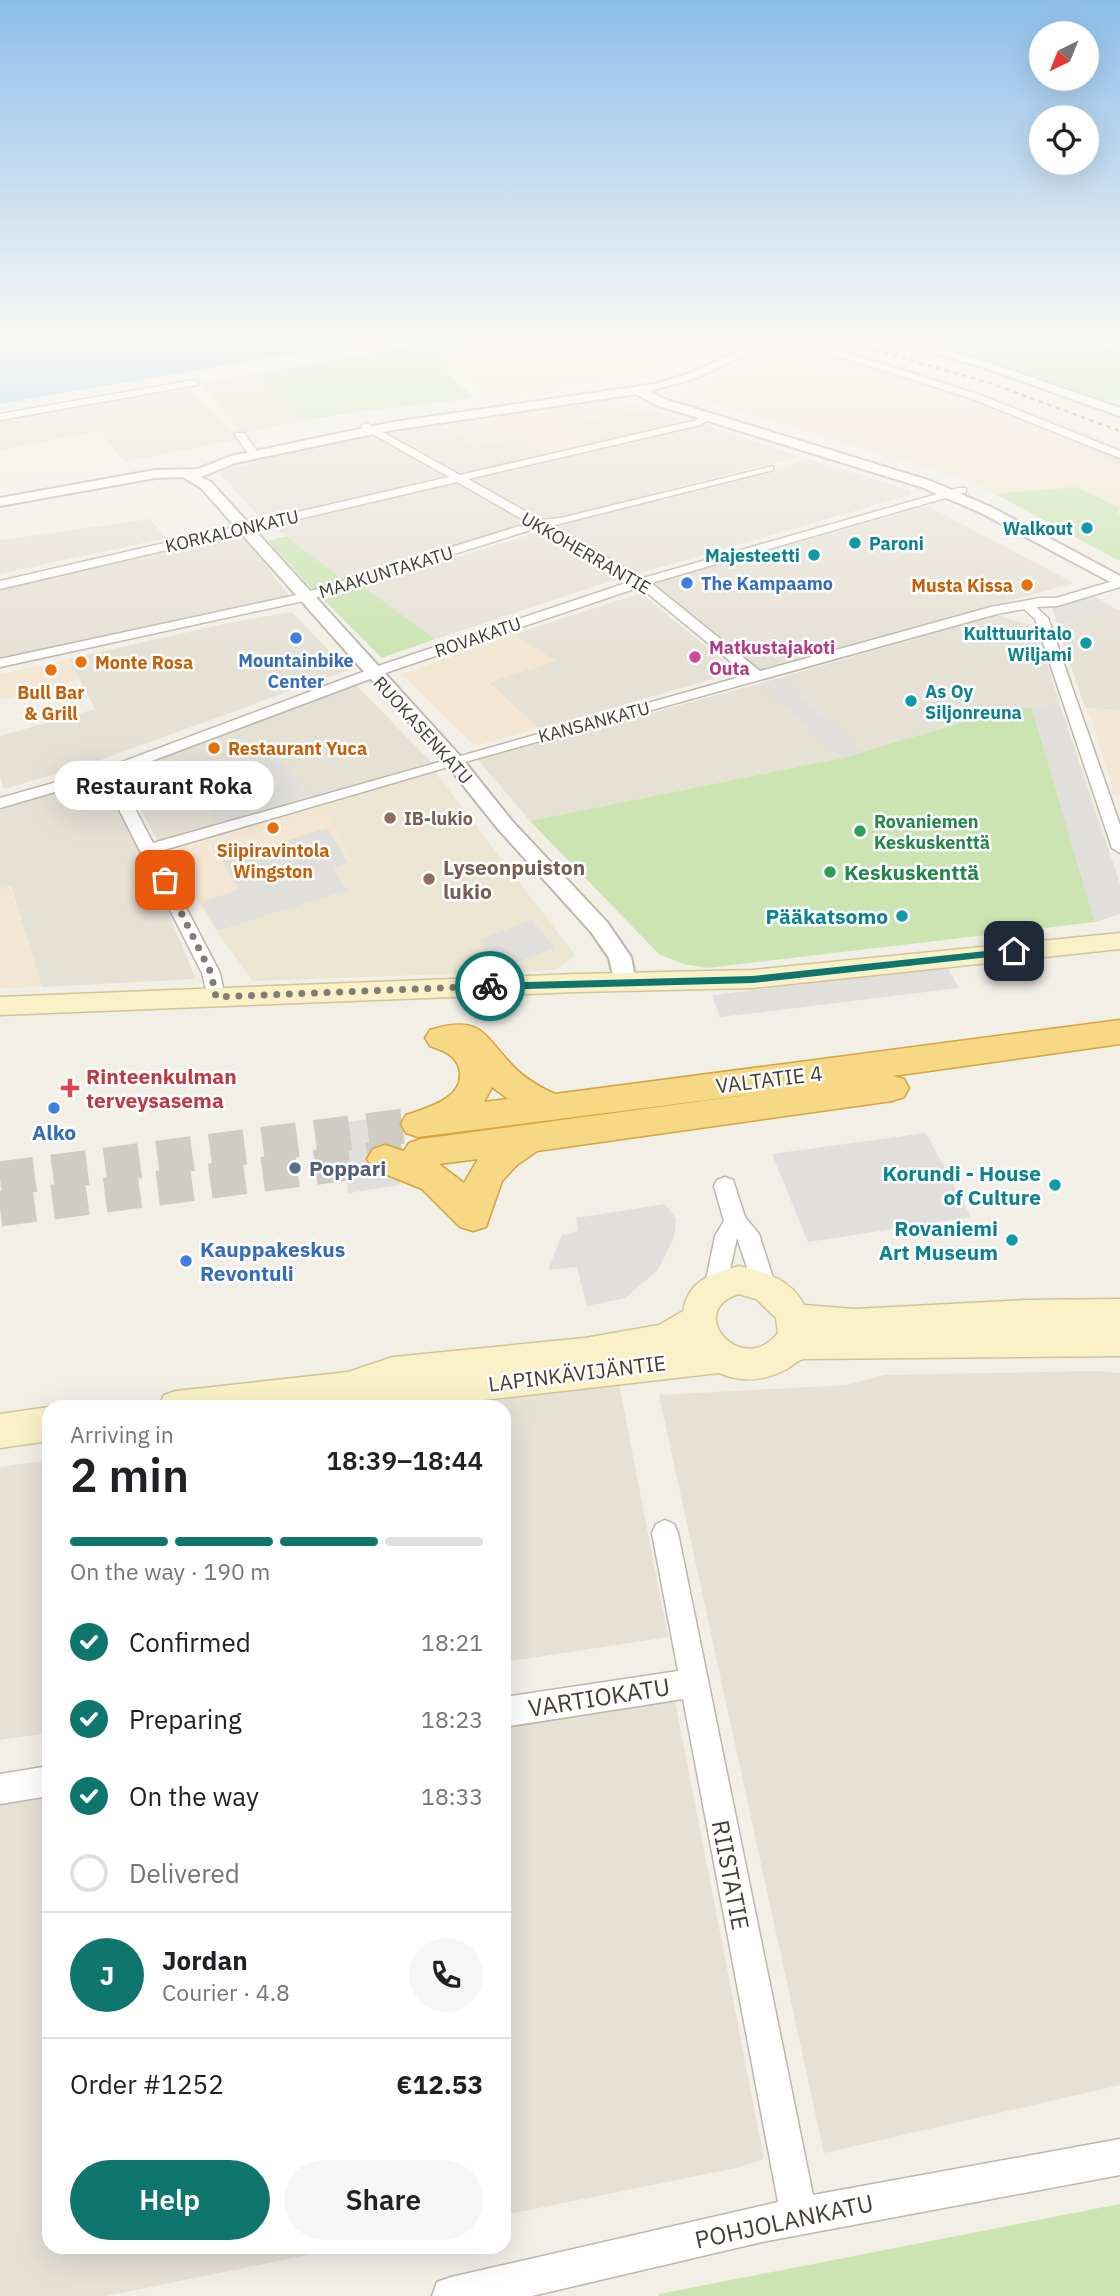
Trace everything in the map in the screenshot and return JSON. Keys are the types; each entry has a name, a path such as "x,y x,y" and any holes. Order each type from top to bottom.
{"highway":[{"name":"VALTATIE 4","path":"423,1133 551,1106 1120,1032"},
{"path":"423,1133 470,1098 478,1081 475,1064 466,1052 450,1040 441,1038 448,1036 462,1035 472,1038 481,1046 505,1080 551,1106"},
{"name":"VALTATIE 4","path":"423,1133 529,1139 1120,1055"},
{"path":"385,1159 418,1169 437,1179 473,1216 477,1191 487,1172 501,1155 529,1139"}],"main road":[{"path":"0,1006 753,979 1120,941"},
{"path":"1120,1314 1027,1315 854,1324 791,1333 771,1361 756,1364 738,1363 723,1357 705,1341 697,1320 702,1300 717,1285 739,1280 764,1284 784,1300 791,1333 805,1344 1120,1341"},
{"name":"LAPINKÄVIJÄNTIE","path":"239,1400 348,1388 393,1373 584,1353 665,1339 697,1320"},
{"name":"LAPINKÄVIJÄNTIE","path":"348,1388 396,1394 723,1357"},
{"path":"0,1431 42,1425"}],"street":[{"path":"202,466 267,447"},
{"path":"0,502 178,471 286,447"},
{"name":"UKKOHERRANTIE","path":"401,447 642,582 758,677"},
{"name":"KORKALONKATU","path":"0,584 590,447"},
{"path":"808,447 828,449"},
{"path":"822,447 956,492 1118,577"},
{"path":"1101,447 1120,455"},
{"name":"RUOKASENKATU","path":"178,471 202,466 244,528 454,761 505,825 599,928 620,957 624,982"},
{"name":"MAAKUNTAKATU","path":"0,663 304,597 537,524 561,521 648,500 769,468"},
{"path":"0,496 178,471"},
{"name":"ROVAKATU","path":"0,803 108,772 373,673 642,582 956,492"},
{"name":"KANSANKATU","path":"150,849 996,610 1056,602 1118,577"},
{"path":"1033,603 1041,618 1120,848"},
{"path":"108,772 150,849 211,973 216,997"},
{"path":"726,1186 735,1222 748,1234 764,1284"},
{"path":"717,1285 726,1236 735,1222"},
{"name":"RIISTATIE","path":"665,1533 799,2217"},
{"name":"VARTIOKATU","path":"511,1711 694,1683"},
{"path":"0,1789 42,1782"},
{"name":"POHJOLANKATU","path":"451,2296 799,2217 1120,2157"}],"shaded area":[{"path":"113,447 198,447 124,462"},
{"path":"312,447 397,447 451,477 261,519 218,472"},
{"path":"406,447 534,447 544,454 454,475"},
{"path":"534,447 574,447 544,454"},
{"path":"599,447 773,447 800,456 550,520 539,520 461,478"},
{"path":"859,447 1082,447 1120,465 1120,561 972,481"},
{"path":"1082,447 1120,448 1120,465"},
{"path":"809,459 911,491 909,495 637,574 548,526 670,498"},
{"path":"451,481 527,523 343,579 271,524"},
{"path":"928,506 1074,583 759,670 651,584"},
{"path":"150,519 166,538 0,574 0,540"},
{"path":"238,530 290,597 0,659 0,587"},
{"path":"534,533 618,579 435,639 364,587"},
{"path":"641,593 737,672 539,729 488,682 516,636 514,634"},
{"path":"1094,596 1114,608 1057,624 1052,607"},
{"path":"1114,608 1120,611 1120,710 1085,708 1057,624"},
{"path":"292,612 348,670 89,764 4,789 0,777 0,736 95,709 69,659 233,622"},
{"path":"997,615 1036,627 1059,702 1032,708 1012,708 864,752 779,678"},
{"path":"514,634 556,661 488,683 539,728 475,746 402,674"},
{"path":"69,659 80,680 0,700 0,674"},
{"path":"779,678 864,752 842,758 758,684"},
{"path":"354,683 431,762 160,845 121,774"},
{"path":"758,684 842,758 530,821 478,760"},
{"path":"1059,702 1120,884 1120,914 1095,922 1032,708"},
{"path":"1085,708 1120,710 1120,795 1114,794 1091,716"},
{"path":"270,748 308,795 285,802 286,805 224,824 222,820 216,822 193,781 212,775 210,770"},
{"name":"Lyseonpuiston lukio","path":"435,772 575,955 557,970 253,981 217,932 346,890 333,868 353,861 323,805"},
{"path":"104,779 144,856 196,979 42,987 11,886 0,889 0,809"},
{"path":"323,805 353,862 347,890 217,932 166,853"},
{"path":"327,828 348,863 333,868 347,890 218,931 201,902 239,890 222,861"},
{"path":"10,886 42,987 0,988 0,889"},
{"path":"532,920 555,948 500,969 478,940"},
{"path":"947,967 959,988 720,1017 712,995"},
{"path":"390,1116 400,1185 348,1193 339,1123"},
{"path":"926,1133 971,1217 808,1242 772,1154"},
{"path":"665,1204 676,1219 674,1238 657,1271 625,1298 587,1306 577,1267 548,1270 562,1235 578,1231 576,1218"},
{"path":"1097,1371 1120,1373 1120,2085 824,2153 659,1395 847,1385 884,1375"},
{"path":"619,1384 668,1637 511,1661 511,1400 498,1400"},
{"path":"42,1461 42,1734 0,1740 0,1467"},
{"path":"671,1680 764,2159 736,2168 511,2214 511,1706"},
{"path":"42,1782 42,2254 313,2254 106,2296 0,2296 0,1789"}],"green space":[{"path":"1076,487 1120,508 1117,512 1120,514 1120,561 995,494"},
{"path":"286,536 343,579 313,590 268,541"},
{"path":"364,587 435,639 382,658 324,600"},
{"name":"Keskuskenttä","path":"1012,708 1032,708 1095,922 707,968 683,964 659,954 530,821 842,758"},
{"path":"1120,2204 1120,2296 659,2296 659,2294"}],"tunnel":[{"path":"0,1179 418,1124"},
{"path":"0,1209 416,1154"}],"way so far":[{"path":"165,880 211,973 216,997 490,986"}],"place":[{"name":"Walkout","path":"1087,528"},
{"name":"Paroni","path":"855,543"},
{"name":"Majesteetti","path":"814,555"},
{"name":"The Kampaamo","path":"687,583"},
{"name":"Musta Kissa","path":"1027,585"},
{"name":"Mountainbike Center","path":"296,638"},
{"name":"Kulttuuritalo Wiljami","path":"1086,643"},
{"name":"Matkustajakoti Outa","path":"695,657"},
{"name":"Monte Rosa","path":"81,662"},
{"name":"Bull Bar & Grill","path":"51,670"},
{"name":"As Oy Siljonreuna","path":"911,701"},
{"name":"Restaurant Yuca","path":"214,748"},
{"name":"IB-lukio","path":"390,818"},
{"name":"Siipiravintola Wingston","path":"273,828"},
{"name":"Rovaniemen Keskuskenttä","path":"860,831"},
{"name":"Keskuskenttä","path":"830,872"},
{"name":"Lyseonpuiston lukio","path":"429,879"},
{"name":"Restaurant Roka","path":"165,880"},
{"name":"Pääkatsomo","path":"902,916"},
{"name":"Rinteenkulman terveysasema","path":"70,1088"},
{"name":"Alko","path":"54,1108"},
{"name":"Poppari","path":"295,1168"},
{"name":"Korundi - House of Culture","path":"1055,1185"},
{"name":"Rovaniemi Art Museum","path":"1012,1240"},
{"name":"Kauppakeskus Revontuli","path":"186,1261"}],"route":[{"path":"490,986 753,979 1014,951"}]}
